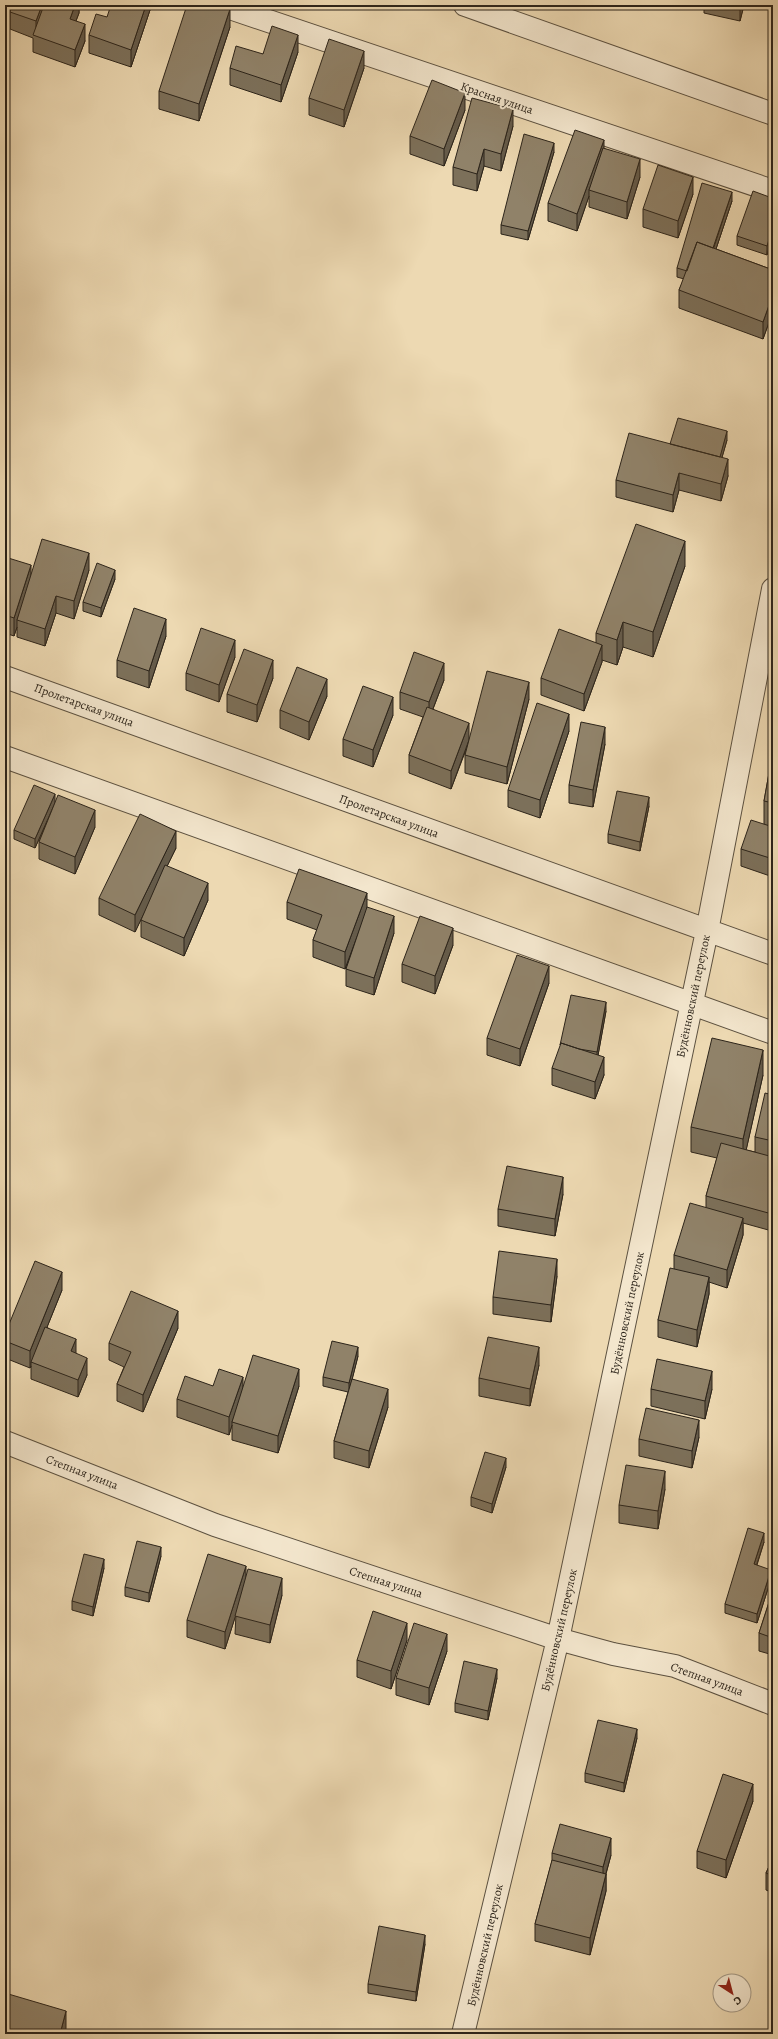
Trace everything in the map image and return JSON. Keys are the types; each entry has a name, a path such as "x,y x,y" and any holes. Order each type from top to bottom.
{"street":[{"name":"Красная улица","path":"221,5 773,191"},
{"path":"465,5 773,114"},
{"name":"Будённовский переулок","path":"464,2034 558,1639 692,1006 773,589"},
{"name":"Пролетарская улица","path":"5,677 773,954"},
{"path":"5,757 692,1006 773,1033"},
{"name":"Степная улица","path":"5,1442 215,1525 558,1639 613,1654 676,1666 773,1704"}],"building":[{"path":"12,5 42,5 36,21 10,12"},
{"path":"44,5 75,5 70,19 85,24 75,50 33,35"},
{"path":"111,5 146,5 131,50 89,35 96,14 107,17"},
{"path":"187,5 217,5 230,9 199,104 159,91"},
{"path":"272,26 298,35 281,85 230,68 236,46 263,54"},
{"path":"329,39 364,51 344,110 309,98"},
{"path":"432,80 465,93 444,149 410,136"},
{"path":"472,98 513,109 501,154 484,149 477,174 453,167"},
{"path":"575,130 604,140 577,214 548,203"},
{"path":"524,134 554,143 528,231 501,225"},
{"path":"603,148 640,159 627,202 589,190"},
{"path":"658,165 693,177 678,221 643,209"},
{"path":"702,183 732,192 713,248 697,242 687,271 677,268"},
{"path":"753,191 772,198 773,200 773,226 767,246 737,236"},
{"path":"697,242 773,270 773,294 763,322 679,290"},
{"path":"678,418 727,431 720,457 670,444"},
{"path":"629,433 728,459 721,484 679,473 673,495 616,480"},
{"path":"636,524 685,541 653,632 623,622 617,640 596,633"},
{"path":"42,539 89,553 74,601 56,596 45,629 17,620"},
{"path":"5,557 31,565 14,618 5,615"},
{"path":"97,563 115,570 101,608 83,602"},
{"path":"134,608 166,619 149,671 117,660"},
{"path":"201,628 235,640 219,685 186,673"},
{"path":"559,629 602,645 584,694 541,678"},
{"path":"244,649 273,660 257,705 227,694"},
{"path":"414,652 444,663 429,702 400,692"},
{"path":"297,667 327,679 309,722 280,710"},
{"path":"487,671 529,682 507,767 465,755"},
{"path":"363,686 393,697 373,750 343,739"},
{"path":"537,703 569,714 540,800 508,790"},
{"path":"427,707 469,723 451,771 409,755"},
{"path":"581,722 605,727 593,790 569,785"},
{"path":"773,751 773,803 764,801"},
{"path":"34,785 55,794 35,839 14,830"},
{"path":"617,791 649,797 640,842 608,834"},
{"path":"58,795 95,810 75,857 39,842"},
{"path":"140,814 176,831 135,915 99,898"},
{"path":"751,820 773,827 773,859 741,849"},
{"path":"165,865 208,883 184,938 141,920"},
{"path":"299,869 367,893 345,952 313,940 322,915 287,902"},
{"path":"367,907 394,916 374,978 346,969"},
{"path":"420,916 453,928 435,976 402,964"},
{"path":"517,955 549,966 520,1049 487,1038"},
{"path":"571,995 606,1002 597,1052 579,1049 561,1043 560,1045"},
{"path":"712,1038 763,1050 743,1139 691,1127"},
{"path":"561,1043 604,1057 595,1082 552,1068"},
{"path":"765,1093 773,1095 773,1141 755,1137"},
{"path":"721,1143 773,1157 772,1214 706,1196"},
{"path":"507,1166 563,1177 555,1219 498,1209"},
{"path":"690,1203 743,1218 727,1270 674,1255"},
{"path":"499,1251 557,1259 551,1305 493,1297"},
{"path":"35,1261 62,1272 30,1351 5,1341 5,1334"},
{"path":"670,1268 709,1277 697,1330 658,1320"},
{"path":"131,1291 178,1311 143,1395 117,1384 131,1352 109,1343"},
{"path":"45,1327 76,1339 71,1351 87,1358 78,1380 31,1362"},
{"path":"488,1337 539,1347 530,1389 479,1378"},
{"path":"332,1341 358,1347 349,1383 323,1377"},
{"path":"253,1355 299,1369 278,1436 232,1422"},
{"path":"657,1359 712,1371 705,1401 651,1389"},
{"path":"219,1369 243,1377 229,1417 177,1399 185,1376 213,1386"},
{"path":"352,1379 388,1389 369,1451 334,1441"},
{"path":"646,1408 699,1420 692,1451 639,1439"},
{"path":"485,1452 506,1458 492,1504 471,1497"},
{"path":"626,1465 665,1471 658,1511 619,1505"},
{"path":"748,1528 764,1533 754,1564 771,1570 757,1614 725,1604"},
{"path":"137,1541 161,1547 149,1593 125,1587"},
{"path":"84,1554 104,1559 93,1607 72,1601"},
{"path":"208,1554 246,1566 225,1632 187,1620"},
{"path":"248,1569 282,1578 270,1625 235,1616"},
{"path":"773,1590 773,1638 759,1633"},
{"path":"373,1611 407,1623 391,1671 357,1660"},
{"path":"414,1623 447,1634 429,1688 396,1678"},
{"path":"464,1661 497,1669 488,1711 455,1703"},
{"path":"598,1720 637,1729 624,1783 585,1773"},
{"path":"723,1774 753,1784 726,1860 697,1851"},
{"path":"560,1824 611,1838 603,1867 552,1853"},
{"path":"773,1858 773,1876 766,1873"},
{"path":"552,1860 606,1874 590,1938 535,1924"},
{"path":"379,1926 425,1935 416,1992 368,1984"},
{"path":"5,1993 66,2011 60,2034 5,2034"}]}
